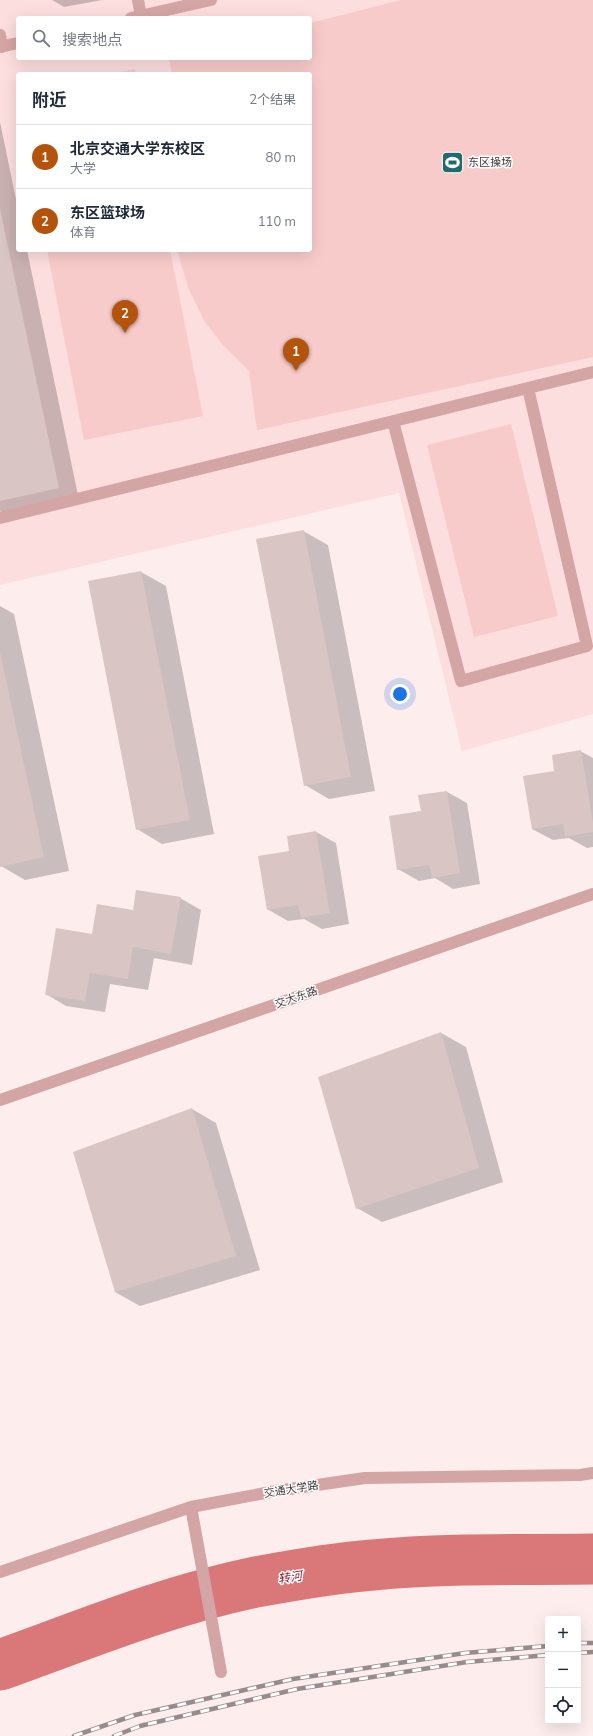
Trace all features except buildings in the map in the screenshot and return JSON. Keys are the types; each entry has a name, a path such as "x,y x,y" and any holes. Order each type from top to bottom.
{"street":[{"path":"136,16 138,0"},
{"path":"140,16 211,0"},
{"path":"1,43 16,43"},
{"path":"0,518 593,372"},
{"path":"393,421 461,681 587,646 528,388"},
{"name":"交大东路","path":"0,1100 593,894"},
{"name":"交通大学路","path":"0,1572 191,1507 276,1491 366,1478 572,1475 593,1472"},
{"path":"191,1507 221,1672"}],"shaded area":[{"path":"0,0 593,0 593,714 462,751 399,493 0,585"},
{"name":"东区操场","path":"401,0 593,0 593,357 257,430 249,371 223,345 205,322 189,290 178,252 312,252 312,72 172,72 169,60 312,60 312,22"},
{"path":"135,69 136,72 120,72"},
{"path":"47,252 170,252 203,416 84,440"},
{"path":"511,424 558,616 474,637 427,445"}],"waterway":[{"name":"转河","path":"0,1665 158,1608 191,1598 270,1579 344,1568 400,1563 455,1560 593,1559"}],"railway":[{"path":"581,1643 593,1643"},
{"path":"74,1736 135,1715 293,1679 465,1653 545,1646"},
{"path":"581,1653 593,1652"},
{"path":"114,1736 140,1726 297,1689 467,1662 545,1655"}],"place":[{"name":"东区操场","path":"452,162"},
{"name":"东区篮球场","path":"125,333"},
{"name":"北京交通大学东校区","path":"296,371"}]}
